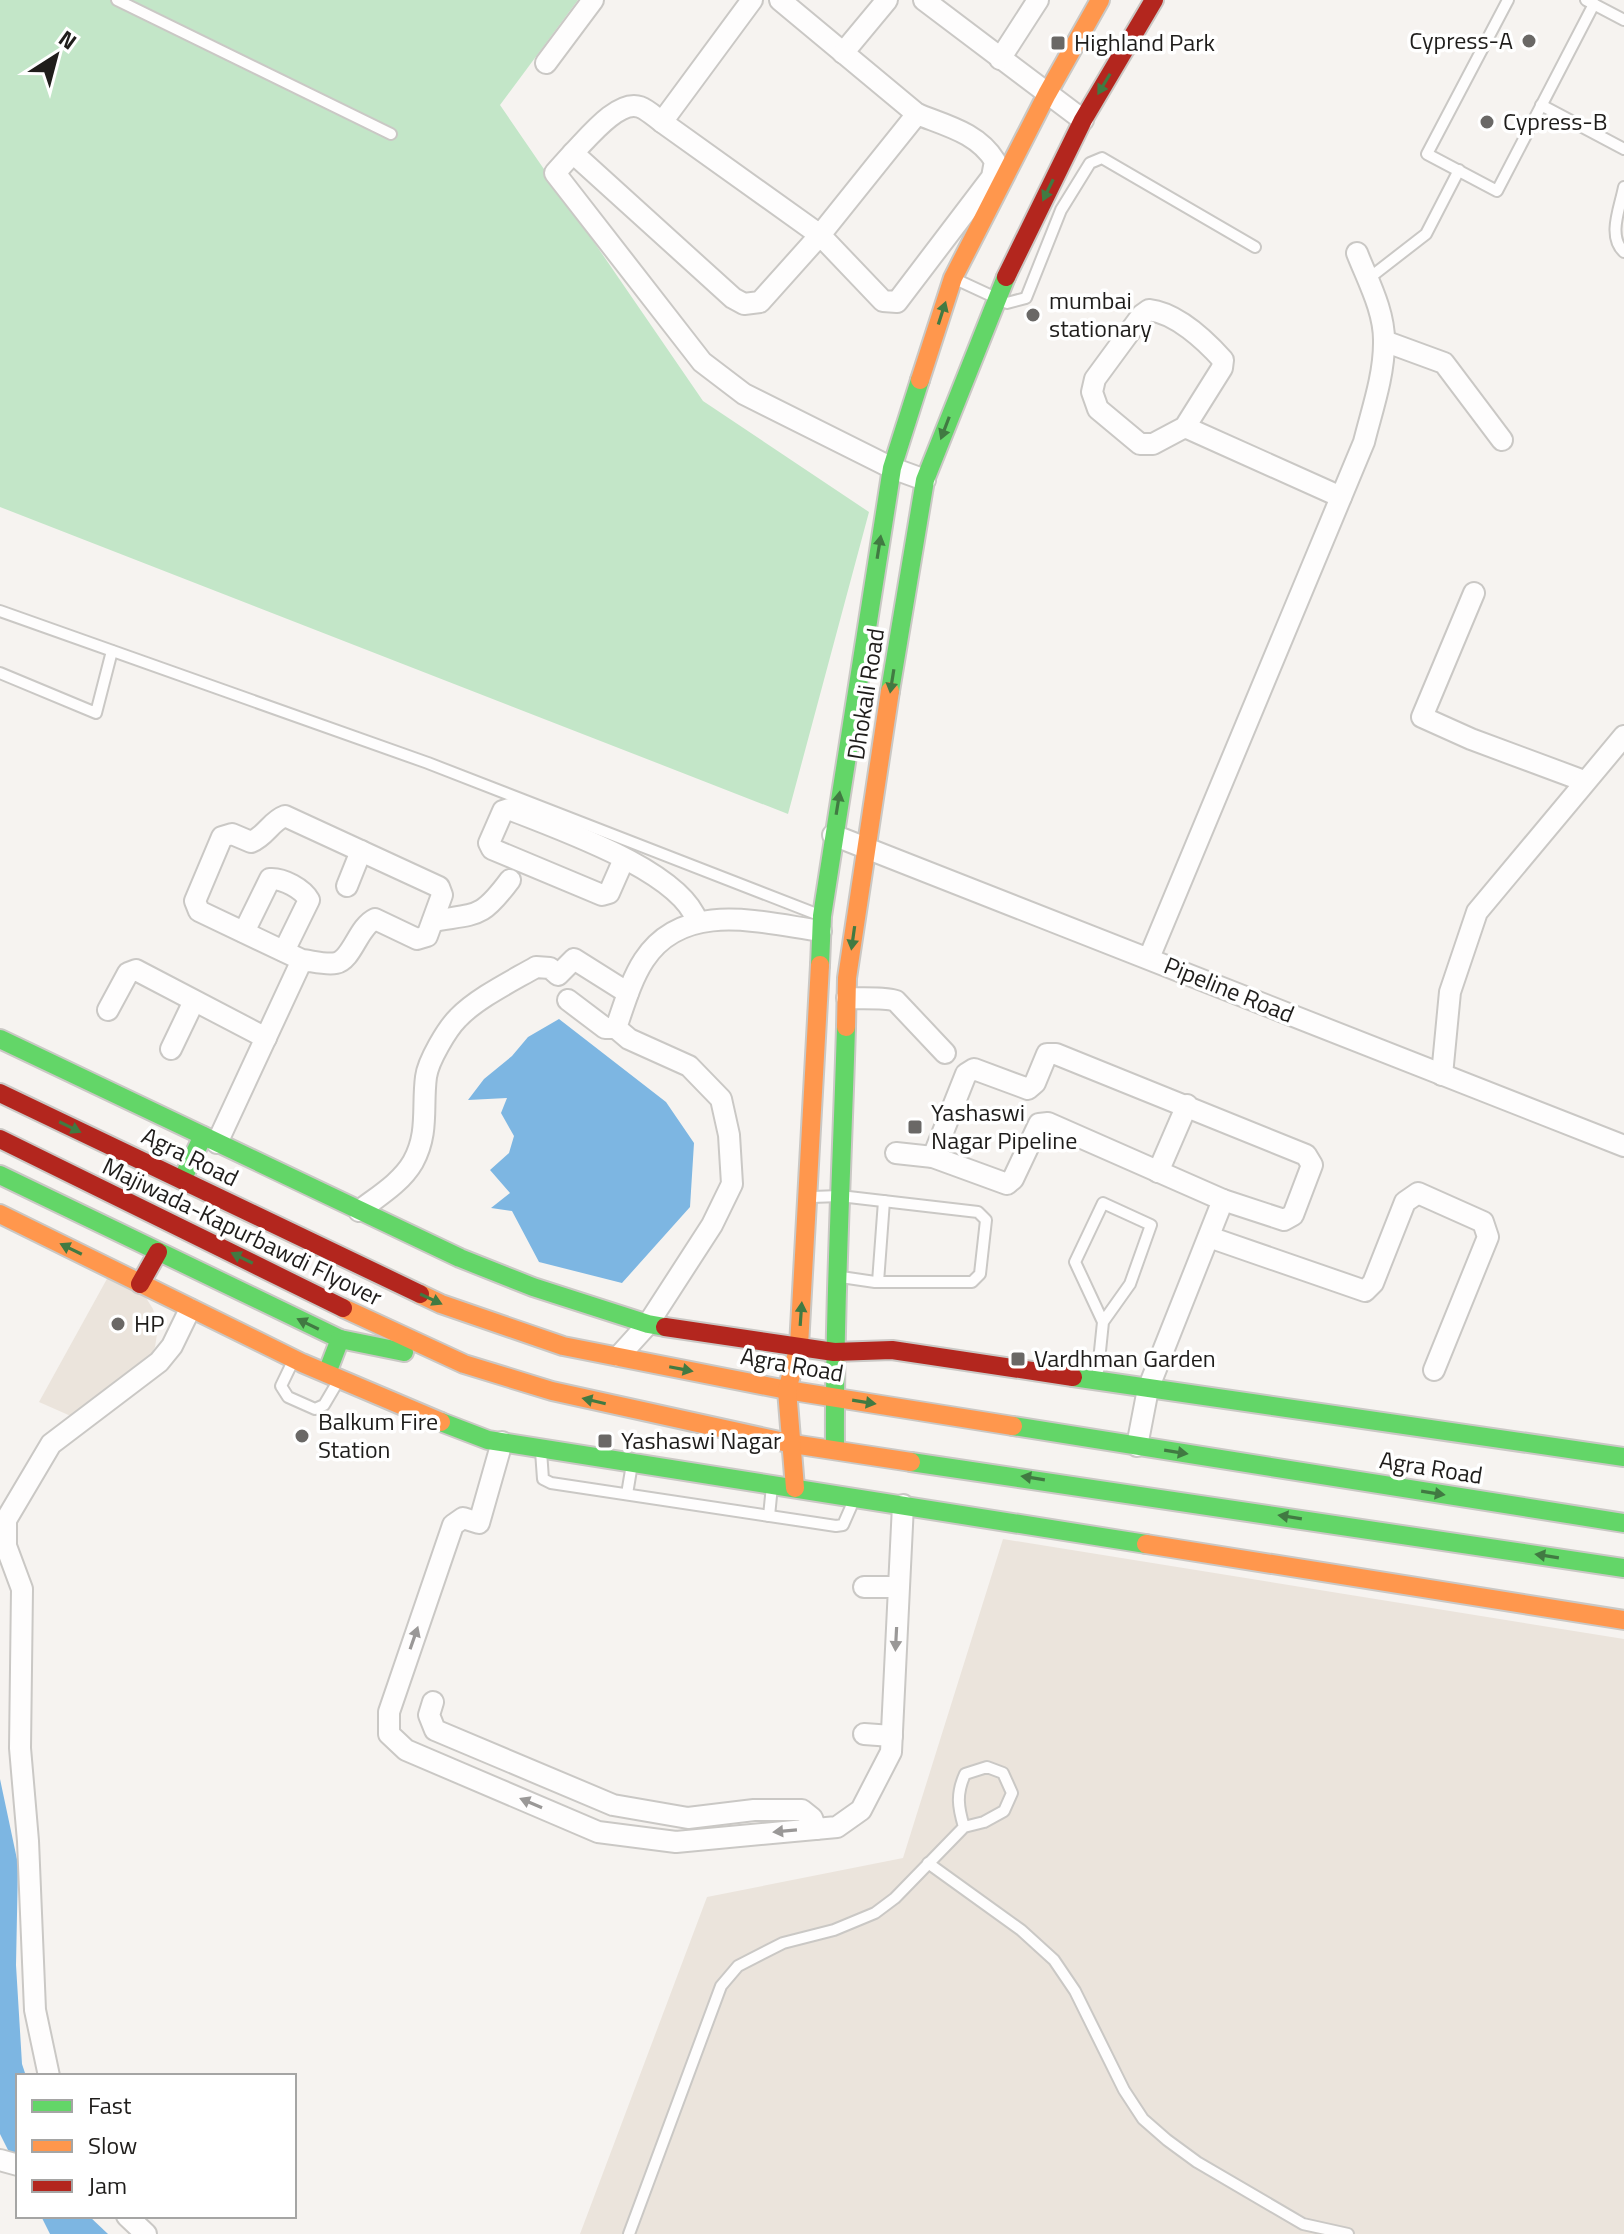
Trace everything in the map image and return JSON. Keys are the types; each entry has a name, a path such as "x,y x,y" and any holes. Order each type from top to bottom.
{"main road":[{"name":"Dhokali Road","path":"795,1488 787,1390 799,1346 821,924 892,468 953,278 1047,94 1100,0"},
{"name":"Dhokali Road","path":"835,1449 834,1352 847,978 865,846 925,480 995,298 1083,120 1154,0"},
{"path":"0,1039 460,1258 533,1287 648,1324 834,1352 892,1350 1624,1457"},
{"path":"815,1040 845,1045"},
{"name":"Agra Road","path":"0,1093 441,1304 563,1346 787,1390 1624,1523"},
{"name":"Majiwada-Kapurbawdi Flyover","path":"0,1139 388,1330 464,1364"},
{"path":"182,1180 210,1139"},
{"path":"0,1175 340,1339 464,1364 552,1391 793,1444 1624,1568"},
{"path":"0,1214 333,1376 420,1416 488,1440 1624,1620"},
{"path":"140,1284 158,1252"},
{"path":"333,1376 340,1339"}],"street":[{"path":"546,63 593,0"},
{"path":"662,122 752,0"},
{"path":"780,0 917,114 986,145 995,161 992,177 897,302 883,301 820,235 642,107 633,106 609,116 555,173 702,362 744,394 892,468 925,480"},
{"path":"843,53 887,0"},
{"path":"924,0 1083,120"},
{"path":"1000,59 1038,0"},
{"path":"573,153 733,298 744,304 760,302 820,235 917,114"},
{"path":"1149,958 1364,442 1380,378 1384,341 1375,297 1357,253"},
{"path":"1149,310 1162,311 1195,334 1223,360 1222,368 1185,427 1153,444 1140,444 1098,409 1092,392 1095,379 1142,315 1149,310"},
{"path":"1384,341 1444,363 1502,440"},
{"path":"1185,427 1341,497"},
{"path":"1474,593 1422,717 1471,739 1584,781"},
{"path":"1442,1075 1450,992 1477,912 1624,736"},
{"path":"624,859 609,893 602,895 492,849 489,843 503,811 509,809 618,854 667,883 684,897 697,921"},
{"path":"285,816 439,887 442,895 433,921 427,936 417,939 375,919 367,923 345,958 337,963 293,956 199,911 195,901 222,837 232,834 251,842 261,838 278,818 285,816"},
{"name":"Pipeline Road","path":"833,835 1624,1146"},
{"path":"347,886 361,851"},
{"path":"210,1139 266,1038 309,900 305,893 277,879 270,879 244,932"},
{"path":"433,921 480,913 492,904 510,880"},
{"path":"616,1028 645,958 667,936 697,921 726,918 821,924"},
{"path":"359,1211 399,1180 413,1162 423,1136 427,1111 426,1075 443,1038 459,1016 536,967 550,968 558,975 574,959 628,993"},
{"path":"108,1010 128,973 136,970 266,1038"},
{"path":"847,998 874,1001 889,998 896,1001 945,1053"},
{"path":"568,1000 605,1028 616,1028 629,1039 689,1066 721,1099 729,1135 732,1184 712,1225 648,1324 619,1356"},
{"path":"171,1049 194,1001"},
{"path":"896,1153 933,1157 1007,1184 1013,1179 1039,1124 1048,1123 1223,1200 1284,1220 1293,1215 1312,1165 1306,1155 1056,1054 1047,1054 1035,1083 1028,1089 974,1069 966,1074 933,1157"},
{"path":"1158,1172 1187,1105"},
{"path":"1209,1237 1365,1291 1373,1283 1405,1202 1418,1193 1483,1222 1488,1237 1434,1370"},
{"path":"1137,1446 1148,1389 1223,1200"},
{"path":"49,2074 35,2010 28,1841 20,1748 22,1589 6,1546 6,1520 51,1444 159,1362 172,1346 190,1309"},
{"path":"502,1442 477,1531 463,1518 453,1525 389,1712 389,1734 406,1750 598,1832 676,1842 837,1827 861,1810 891,1752 903,1505"},
{"path":"864,1587 898,1587"},
{"path":"433,1702 429,1715 435,1730 613,1805 688,1818 754,1810 802,1810 812,1818 816,1829"},
{"path":"864,1734 892,1736"},
{"path":"129,2218 146,2234"}],"lane":[{"path":"117,0 391,134"},
{"path":"1508,0 1427,154 1497,191 1590,2 1624,20"},
{"path":"1541,105 1624,149"},
{"path":"953,278 1007,303 1026,298 1061,210 1090,163 1102,158 1255,247"},
{"path":"1368,279 1426,234 1459,170"},
{"path":"1624,187 1614,234 1616,244 1624,252"},
{"path":"0,611 428,763 821,924"},
{"path":"0,673 96,713 112,651"},
{"path":"809,1197 840,1196 978,1212 986,1220 980,1274 972,1282 878,1282 839,1277"},
{"path":"878,1282 884,1201"},
{"path":"1097,1382 1103,1322 1130,1284 1151,1225 1103,1203 1075,1262 1103,1322"},
{"path":"295,1358 281,1386 288,1397 315,1409 324,1405 333,1376"},
{"path":"541,1447 543,1479 551,1483 843,1525 855,1498"},
{"path":"627,1494 632,1462"},
{"path":"769,1516 772,1484"},
{"path":"629,2234 721,1986 738,1966 783,1943 834,1930 875,1913 895,1898 964,1827 984,1822 1004,1811 1012,1793 1003,1773 987,1767 965,1774 958,1789 957,1806 964,1827"},
{"path":"928,1863 1021,1930 1054,1960 1075,1991 1124,2090 1143,2119 1197,2162 1305,2229 1348,2234"}],"shaded area":[{"path":"108,1277 143,1293 153,1309 158,1328 155,1347 146,1364 73,1417 39,1402"},
{"path":"1003,1539 1624,1639 1624,2234 580,2234 707,1897 903,1858"}],"green space":[{"path":"0,0 578,0 500,105 703,401 869,512 788,814 0,507"}],"water":[{"path":"559,1019 666,1102 694,1143 690,1207 622,1283 539,1262 512,1211 491,1208 510,1193 490,1170 509,1153 514,1136 501,1113 507,1098 468,1100 484,1079 512,1056 528,1037"},
{"path":"0,1779 18,1864 16,1965 22,2064 25,2074 16,2074 16,2166 0,2134"},
{"path":"42,2218 91,2218 108,2234 50,2234"}],"traffic: fast":[{"path":"890,691 925,480 1006,277"},
{"path":"820,965 822,916 892,468 920,380"},
{"path":"835,1449 846,1027"},
{"path":"0,1039 460,1258 533,1287 665,1327"},
{"path":"182,1180 203,1136"},
{"path":"0,1175 340,1339 404,1352"},
{"path":"327,1373 340,1339"},
{"path":"1073,1377 1624,1457"},
{"path":"441,1422 488,1440 1146,1544"},
{"path":"1013,1426 1624,1523"},
{"path":"911,1462 1624,1568"}],"traffic: slow":[{"path":"920,380 953,278 1047,94 1100,0"},
{"path":"846,1027 847,978 890,691"},
{"path":"795,1488 787,1390 799,1346 820,965"},
{"path":"0,1214 302,1363 441,1422"},
{"path":"420,1294 563,1346 787,1390 1013,1426"},
{"path":"343,1308 464,1364 552,1391 793,1444 911,1462"},
{"path":"1146,1544 1624,1620"}],"traffic: jam":[{"path":"1006,277 1083,120 1154,0"},
{"path":"0,1093 420,1294"},
{"path":"0,1139 343,1308"},
{"path":"140,1284 158,1252"},
{"path":"665,1327 834,1352 892,1350 1073,1377"}],"place":[{"name":"Cypress-A","path":"1529,41"},
{"name":"Highland Park","path":"1058,43"},
{"name":"Cypress-B","path":"1487,122"},
{"name":"mumbai stationary","path":"1033,315"},
{"name":"Yashaswi Nagar Pipeline","path":"915,1127"},
{"name":"HP","path":"118,1324"},
{"name":"Vardhman Garden","path":"1018,1359"},
{"name":"Balkum Fire Station","path":"302,1436"},
{"name":"Yashaswi Nagar","path":"605,1441"}]}
